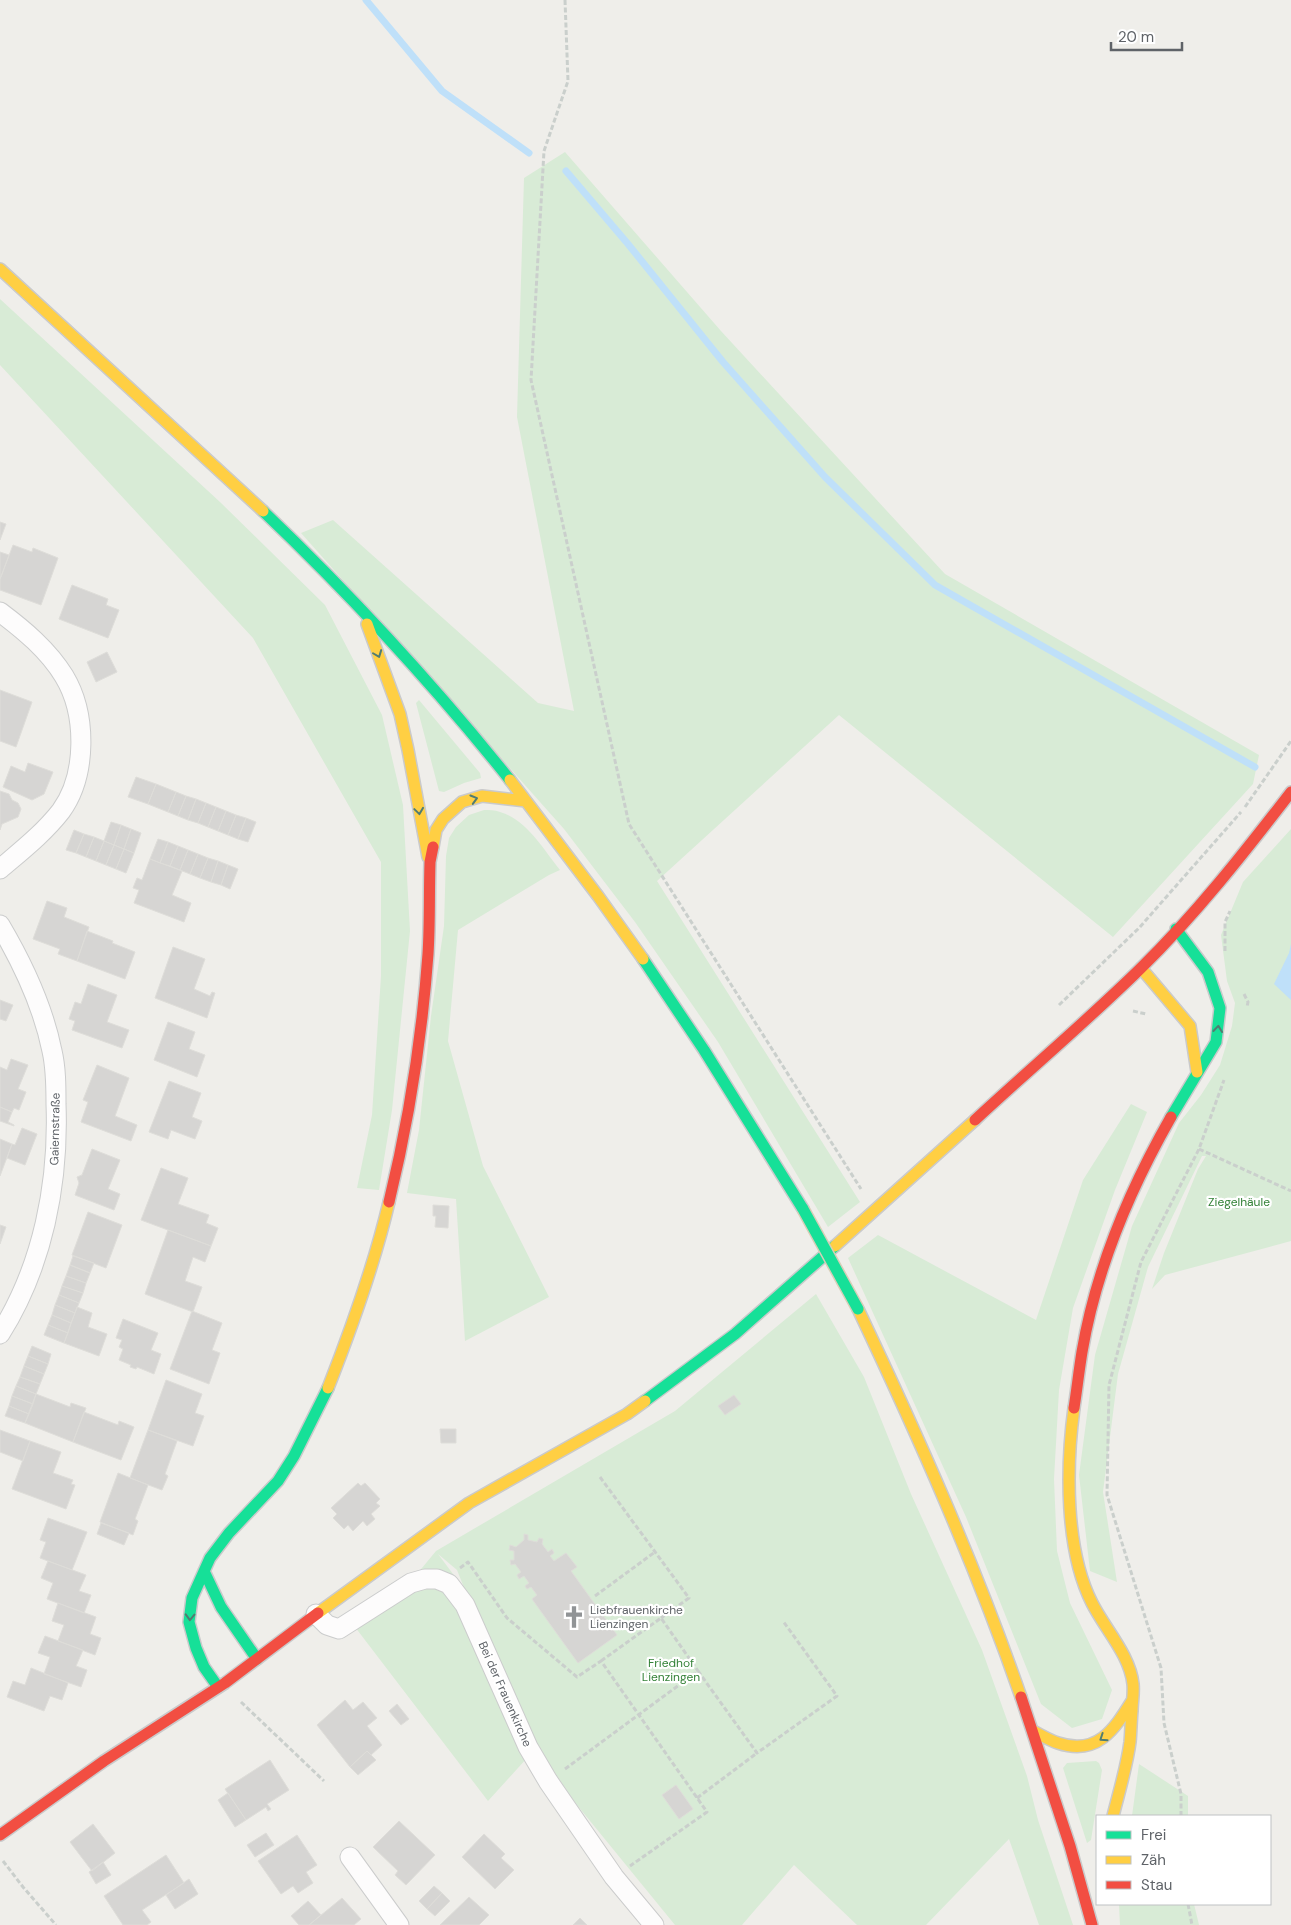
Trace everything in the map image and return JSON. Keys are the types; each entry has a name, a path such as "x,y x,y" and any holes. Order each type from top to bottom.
{"main road":[{"path":"0,270 252,500 361,609 446,703 526,801 600,899 698,1040 752,1123 803,1209 858,1310 954,1519 996,1625 1033,1731 1080,1880 1092,1925"},
{"path":"361,609 400,712 413,768 420,818 430,862"},
{"path":"0,1835 104,1761 221,1685 469,1503 627,1414 735,1334 875,1210 1141,968 1244,853 1291,792"},
{"path":"221,1685 204,1667 189,1622 192,1598 210,1558 229,1533 278,1481 294,1456 326,1394 360,1303 381,1237 403,1144 415,1071 428,953 430,862 436,830 443,819 462,802 482,796 526,801"},
{"path":"1113,1815 1130,1743 1133,1685 1130,1672 1121,1653 1092,1604 1081,1580 1072,1535 1070,1464 1074,1409 1082,1351 1093,1303 1110,1247 1142,1174 1172,1113 1216,1042 1220,1008 1208,972 1176,929"},
{"path":"1141,968 1190,1026 1196,1072"},
{"path":"204,1571 213,1595 234,1629 257,1659"},
{"path":"1033,1731 1062,1744 1082,1746 1100,1742 1114,1730 1133,1700"}],"street":[{"path":"0,612 45,650 65,677 76,705 81,734 77,780 62,810 50,824 0,868"},
{"name":"Gaiernstraße","path":"0,924 22,962 40,1008 52,1051 57,1121 52,1192 41,1240 28,1280 0,1334"},
{"path":"316,1614 326,1624 339,1629 411,1583 425,1579 437,1579"},
{"name":"Bei der Frauenkirche","path":"437,1579 449,1584 465,1605 510,1711 548,1781 614,1877 654,1925"},
{"path":"350,1857 399,1925"}],"path":[{"path":"565,0 568,81 544,151 530,380 629,824 875,1210"},
{"path":"1054,1010 1139,928 1242,811 1291,741"},
{"path":"1240,986 1248,1002 1245,1011"},
{"path":"1181,1815 1181,1794 1164,1723 1161,1668 1107,1495 1109,1385 1141,1262 1199,1149 1215,1109 1226,1074"},
{"path":"1199,1149 1291,1191"},
{"path":"437,1579 468,1562 507,1618 577,1677 689,1598 600,1477"},
{"path":"595,1596 655,1552"},
{"path":"661,1618 757,1753"},
{"path":"697,1798 837,1696 783,1621"},
{"path":"601,1661 706,1812 614,1877"},
{"path":"548,1781 698,1672"},
{"path":"221,1685 324,1781"},
{"path":"0,1856 23,1887 56,1925"},
{"path":"1188,1905 1192,1925"}],"green space":[{"path":"565,152 721,331 945,574 1259,755 1253,784 1113,937 839,715 657,881 860,1202 828,1227 718,1042 635,922 564,829 301,533 333,520 538,703 574,711 517,417 524,178"},
{"path":"0,299 220,502 325,605 382,715 403,805 410,931 392,1110 379,1190 357,1188 372,1115 381,976 381,862 253,638 0,365"},
{"path":"419,700 480,773 481,778 444,792 439,791 416,703"},
{"path":"484,810 498,811 518,821 534,836 560,870 458,930 448,1041 483,1166 549,1297 465,1341 456,1199 407,1193 419,1130 431,1016 444,926 446,856 449,838 456,827 469,815"},
{"name":"Ziegelhäule","path":"1291,829 1291,1241 1165,1275 1152,1289 1164,1253 1198,1169 1206,1156 1202,1156 1148,1267 1118,1374 1103,1492 1117,1582 1090,1571 1079,1475 1095,1355 1132,1226 1179,1123 1201,1095 1220,1065 1232,1026 1235,1003 1227,981 1221,935 1243,882"},
{"path":"1131,1104 1147,1112 1115,1190 1073,1308 1059,1390 1054,1479 1057,1551 1070,1603 1112,1690 1102,1719 1072,1728 1041,1704 966,1517 848,1258 878,1235 1036,1320 1083,1180"},
{"name":"Friedhof Lienzingen","path":"816,1294 864,1377 911,1494 982,1650 1027,1776 1038,1820 1073,1925 1039,1925 1009,1839 926,1925 857,1925 794,1865 742,1925 675,1925 577,1805 537,1747 488,1801 355,1627 398,1597 436,1551 675,1411","holes":["438,1554 457,1570 465,1590"]},
{"path":"1096,1761 1102,1770 1091,1840 1087,1843 1063,1768 1067,1763"},
{"path":"1139,1764 1188,1796 1188,1815 1132,1815"},
{"path":"1119,1905 1194,1905 1199,1925 1120,1925"}],"water":[{"path":"1291,944 1291,1000 1274,984 1289,953"}],"building":[{"path":"0,522 6,524 0,540"},
{"path":"13,545 32,552 33,548 58,558 41,605 0,590 0,579"},
{"path":"0,552 9,555 1,577 0,577"},
{"path":"72,585 108,599 106,605 119,610 108,638 59,619"},
{"path":"107,652 117,672 96,682 87,662"},
{"path":"0,690 32,702 16,747 0,741"},
{"path":"28,763 53,772 44,794 32,800 3,787 11,766 25,772"},
{"path":"136,777 156,784 148,804 128,797"},
{"path":"156,784 176,792 168,812 148,804"},
{"path":"0,791 9,794 21,809 18,817 2,824 0,830"},
{"path":"176,792 186,796 178,816 168,812"},
{"path":"186,796 196,799 188,820 178,816"},
{"path":"196,799 206,803 198,823 188,820"},
{"path":"206,803 216,807 208,827 198,823"},
{"path":"216,807 226,811 218,831 208,827"},
{"path":"226,811 236,815 228,835 218,831"},
{"path":"236,815 246,818 238,839 228,835"},
{"path":"246,818 256,822 248,842 238,839"},
{"path":"111,822 121,825 114,845 104,841"},
{"path":"121,825 131,829 124,849 114,845"},
{"path":"131,829 141,833 134,853 124,849"},
{"path":"74,830 84,834 76,853 66,850"},
{"path":"84,834 94,837 86,857 76,853"},
{"path":"94,837 104,841 96,861 86,857"},
{"path":"158,839 168,842 160,863 150,859"},
{"path":"104,841 114,845 106,865 96,861"},
{"path":"168,842 178,846 170,866 160,863"},
{"path":"114,845 124,849 116,869 106,865"},
{"path":"178,846 188,850 180,870 170,866"},
{"path":"124,849 134,853 126,873 116,869"},
{"path":"188,850 198,854 190,874 180,870"},
{"path":"198,854 208,858 200,878 190,874"},
{"path":"208,858 218,861 211,882 200,878"},
{"path":"150,859 182,871 172,895 191,903 184,922 134,903 139,890 133,888 137,878 142,880"},
{"path":"218,861 228,865 221,885 211,882"},
{"path":"228,865 238,869 230,889 221,885"},
{"path":"47,901 67,908 64,917 89,927 77,961 58,954 60,949 33,939"},
{"path":"87,931 135,952 125,979 77,961"},
{"path":"173,947 205,959 194,989 210,996 212,992 215,993 207,1018 155,998"},
{"path":"88,984 117,995 107,1022 129,1030 122,1048 72,1030 75,1021 69,1019 75,1002 81,1004"},
{"path":"0,1000 13,1005 6,1021 0,1019"},
{"path":"168,1022 195,1032 189,1049 205,1055 197,1077 154,1060"},
{"path":"11,1059 28,1065 18,1089 26,1092 19,1110 14,1108 12,1112 0,1107 0,1067 7,1070"},
{"path":"97,1065 129,1078 115,1116 137,1125 131,1141 81,1122 88,1102 83,1100"},
{"path":"169,1081 201,1093 192,1117 202,1121 195,1139 171,1130 168,1139 149,1132"},
{"path":"0,1107 12,1112 8,1122 14,1126 0,1121"},
{"path":"22,1128 37,1134 25,1165 7,1158 12,1144 15,1145"},
{"path":"0,1139 12,1144 0,1176"},
{"path":"92,1149 120,1160 108,1189 120,1194 114,1210 75,1195 79,1183 77,1177 82,1175"},
{"path":"161,1168 188,1178 178,1204 209,1215 206,1223 218,1228 211,1246 141,1220"},
{"path":"433,1205 449,1206 448,1228 435,1227 436,1216 433,1216"},
{"path":"88,1212 122,1225 106,1268 72,1255"},
{"path":"0,1225 6,1227 0,1244"},
{"path":"168,1230 211,1246 205,1262 193,1257 185,1281 202,1287 193,1312 145,1294"},
{"path":"73,1256 94,1263 90,1273 70,1265"},
{"path":"70,1265 90,1273 86,1283 66,1276"},
{"path":"66,1276 86,1283 83,1293 62,1286"},
{"path":"62,1286 83,1293 79,1303 59,1295"},
{"path":"59,1295 79,1303 75,1313 55,1305"},
{"path":"55,1305 75,1313 71,1323 52,1315"},
{"path":"77,1307 92,1313 88,1327 107,1334 99,1356 64,1343"},
{"path":"192,1311 222,1323 212,1350 220,1353 209,1384 170,1369"},
{"path":"52,1315 71,1323 68,1333 48,1325"},
{"path":"123,1319 158,1333 151,1350 161,1354 154,1374 137,1367 136,1369 130,1367 131,1365 119,1360 123,1349 119,1347 122,1340 116,1338"},
{"path":"48,1325 68,1333 64,1343 44,1335"},
{"path":"32,1346 51,1354 48,1364 28,1356"},
{"path":"28,1356 48,1364 44,1374 24,1366"},
{"path":"24,1366 44,1374 40,1384 20,1377"},
{"path":"20,1377 40,1384 36,1394 16,1386"},
{"path":"166,1380 202,1394 195,1413 204,1416 193,1446 148,1430"},
{"path":"16,1386 36,1394 33,1404 12,1396"},
{"path":"36,1394 70,1407 71,1403 86,1408 73,1442 25,1423"},
{"path":"734,1395 741,1404 725,1415 718,1406"},
{"path":"12,1396 33,1404 29,1414 9,1406"},
{"path":"9,1406 29,1414 25,1423 5,1416"},
{"path":"84,1412 118,1425 119,1421 134,1427 121,1460 73,1442"},
{"path":"440,1429 456,1429 456,1443 441,1443"},
{"path":"0,1430 30,1441 23,1461 0,1452"},
{"path":"148,1430 177,1441 165,1474 168,1476 162,1490 130,1478"},
{"path":"30,1441 61,1452 53,1473 73,1480 71,1484 75,1485 66,1509 12,1489"},
{"path":"118,1473 148,1485 135,1519 138,1521 133,1535 100,1522"},
{"path":"358,1483 361,1486 365,1483 380,1499 376,1503 380,1506 371,1514 375,1519 367,1526 363,1521 353,1531 348,1525 344,1529 333,1518 337,1514 331,1508"},
{"path":"48,1518 87,1532 72,1570 40,1558 46,1542 40,1540"},
{"path":"101,1523 129,1533 124,1545 97,1534"},
{"name":"Liebfrauenkirche Lienzingen","path":"524,1534 528,1535 528,1540 537,1542 539,1538 543,1539 542,1544 548,1552 552,1549 554,1553 550,1556 554,1561 566,1553 577,1567 571,1571 617,1635 578,1663 532,1599 537,1595 531,1587 527,1589 525,1586 529,1583 524,1576 519,1579 517,1575 521,1572 515,1564 511,1565 510,1560 514,1560 514,1551 509,1550 510,1545 516,1547 524,1540"},
{"path":"48,1561 86,1575 79,1591 91,1595 84,1613 47,1599 53,1583 41,1578"},
{"path":"58,1603 96,1617 90,1634 101,1638 95,1655 58,1641 64,1625 52,1621"},
{"path":"45,1636 83,1650 76,1666 87,1670 81,1687 44,1674 50,1657 38,1653"},
{"path":"31,1668 68,1683 62,1700 50,1696 44,1711 7,1697 13,1681 25,1685"},
{"path":"345,1700 353,1710 363,1702 377,1718 367,1726 382,1745 371,1755 367,1751 350,1767 317,1725"},
{"path":"397,1704 409,1719 401,1725 389,1711"},
{"path":"367,1751 376,1760 358,1775 350,1767"},
{"path":"270,1760 289,1790 267,1804 271,1809 268,1811 266,1807 246,1820 225,1789"},
{"path":"676,1785 693,1809 679,1819 662,1795"},
{"path":"228,1793 246,1820 235,1827 218,1800"},
{"path":"399,1821 435,1855 406,1885 395,1875 398,1871 373,1847"},
{"path":"93,1824 115,1853 92,1871 70,1842"},
{"path":"266,1833 274,1845 255,1857 247,1845"},
{"path":"484,1834 505,1854 501,1858 514,1870 495,1889 462,1857"},
{"path":"297,1835 317,1865 306,1872 313,1883 298,1893 293,1886 281,1894 258,1861"},
{"path":"166,1855 184,1883 142,1910 151,1922 147,1925 123,1925 104,1896"},
{"path":"103,1862 111,1875 96,1884 89,1872"},
{"path":"189,1879 198,1894 175,1909 166,1895"},
{"path":"434,1886 442,1893 427,1909 419,1901"},
{"path":"442,1893 450,1901 435,1916 427,1909"},
{"path":"469,1897 489,1915 479,1925 440,1925"},
{"path":"342,1898 361,1919 354,1925 309,1925"},
{"path":"308,1901 321,1915 309,1925 299,1925 291,1916"},
{"path":"580,1918 587,1925 573,1925"}],"waterway":[{"path":"366,0 442,91 529,153"},
{"path":"566,171 628,244 723,362 825,477 935,585 1255,767"}],"traffic: fast":[{"path":"263,511 391,641 510,780"},
{"path":"1171,1117 1216,1042 1220,1008 1208,972 1176,929"},
{"path":"643,959 704,1050 803,1209"},
{"path":"803,1209 858,1309"},
{"path":"645,1401 735,1334 835,1246"},
{"path":"218,1687 204,1667 196,1648 189,1622 192,1598 210,1558 229,1533 278,1481 294,1456 328,1388"},
{"path":"204,1571 221,1607 257,1659"}],"traffic: slow":[{"path":"0,269 263,511"},
{"path":"367,624 400,714 428,857"},
{"path":"510,780 643,959"},
{"path":"433,847 436,830 443,819 462,802 482,796 526,801"},
{"path":"1141,968 1190,1026 1197,1072"},
{"path":"835,1246 975,1120"},
{"path":"328,1388 362,1296 389,1202"},
{"path":"858,1309 945,1501 985,1598 1021,1697"},
{"path":"318,1613 469,1503 627,1414 645,1401"},
{"path":"1074,1408 1069,1482 1072,1534 1077,1558 1083,1582 1092,1603 1122,1652 1131,1673 1133,1684 1129,1751 1113,1815"},
{"path":"1033,1731 1055,1742 1072,1746 1094,1743 1111,1730 1132,1701"}],"traffic: jam":[{"path":"975,1120 1141,968 1219,883 1291,792"},
{"path":"389,1202 409,1109 422,1016 429,942 430,862 433,847"},
{"path":"1074,1408 1082,1352 1096,1290 1116,1230 1142,1172 1171,1117"},
{"path":"0,1835 104,1761 225,1683 318,1613"},
{"path":"1021,1697 1070,1846 1092,1925"}],"place":[{"name":"Liebfrauenkirche Lienzingen","path":"574,1617"}]}
